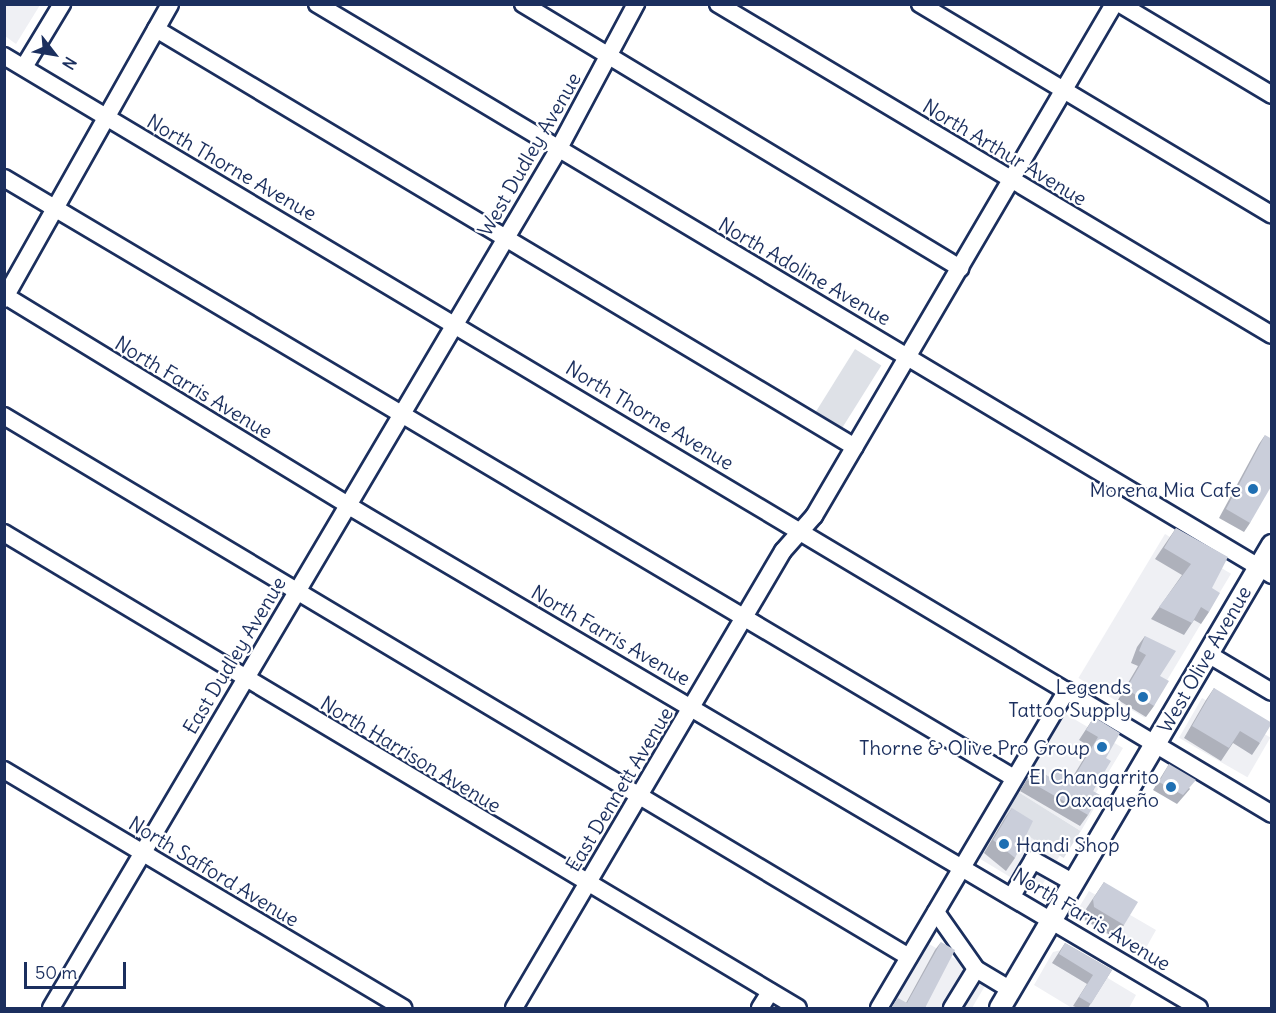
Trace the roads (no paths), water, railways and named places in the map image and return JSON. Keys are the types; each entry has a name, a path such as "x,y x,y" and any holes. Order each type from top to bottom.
{"main road":[{"name":"West Olive Avenue","path":"1000,1008 1208,654 1265,571 1272,545"}],"street":[{"path":"24,67 62,4"},
{"path":"5,297 57,209 170,4"},
{"name":"North Adoline Avenue","path":"317,4 1265,571"},
{"path":"523,4 960,268"},
{"name":"West Dudley Avenue","path":"454,322 558,150 636,4"},
{"name":"North Arthur Avenue","path":"718,4 1272,335"},
{"path":"920,4 1272,215"},
{"name":"East Dennett Avenue","path":"514,1008 744,617 855,447 1114,4"},
{"path":"1120,4 1272,95"},
{"path":"156,28 855,447"},
{"name":"North Thorne Avenue","path":"4,56 454,322 1272,814"},
{"path":"4,178 1014,778"},
{"name":"North Farris Avenue","path":"5,297 349,506 963,866 1199,1008"},
{"name":"East Dudley Avenue","path":"51,1008 243,679 349,506 454,322"},
{"path":"4,416 641,794 909,957"},
{"name":"North Harrison Avenue","path":"4,533 243,679 798,1008"},
{"path":"1208,654 1272,692"},
{"path":"879,1008 1067,690"},
{"name":"North Safford Avenue","path":"4,770 402,1008"},
{"path":"1012,896 1033,860 1074,883"},
{"path":"936,912 976,969 1011,990"},
{"path":"952,1008 976,969"},
{"path":"760,1008 770,992"}],"place":[{"name":"Morena Mia Cafe","path":"1253,489"},
{"name":"Legends Tattoo Supply","path":"1143,697"},
{"name":"Thorne & Olive Pro Group","path":"1102,747"},
{"name":"El Changarrito Oaxaqueño","path":"1171,787"},
{"name":"Handi Shop","path":"1004,844"}]}
